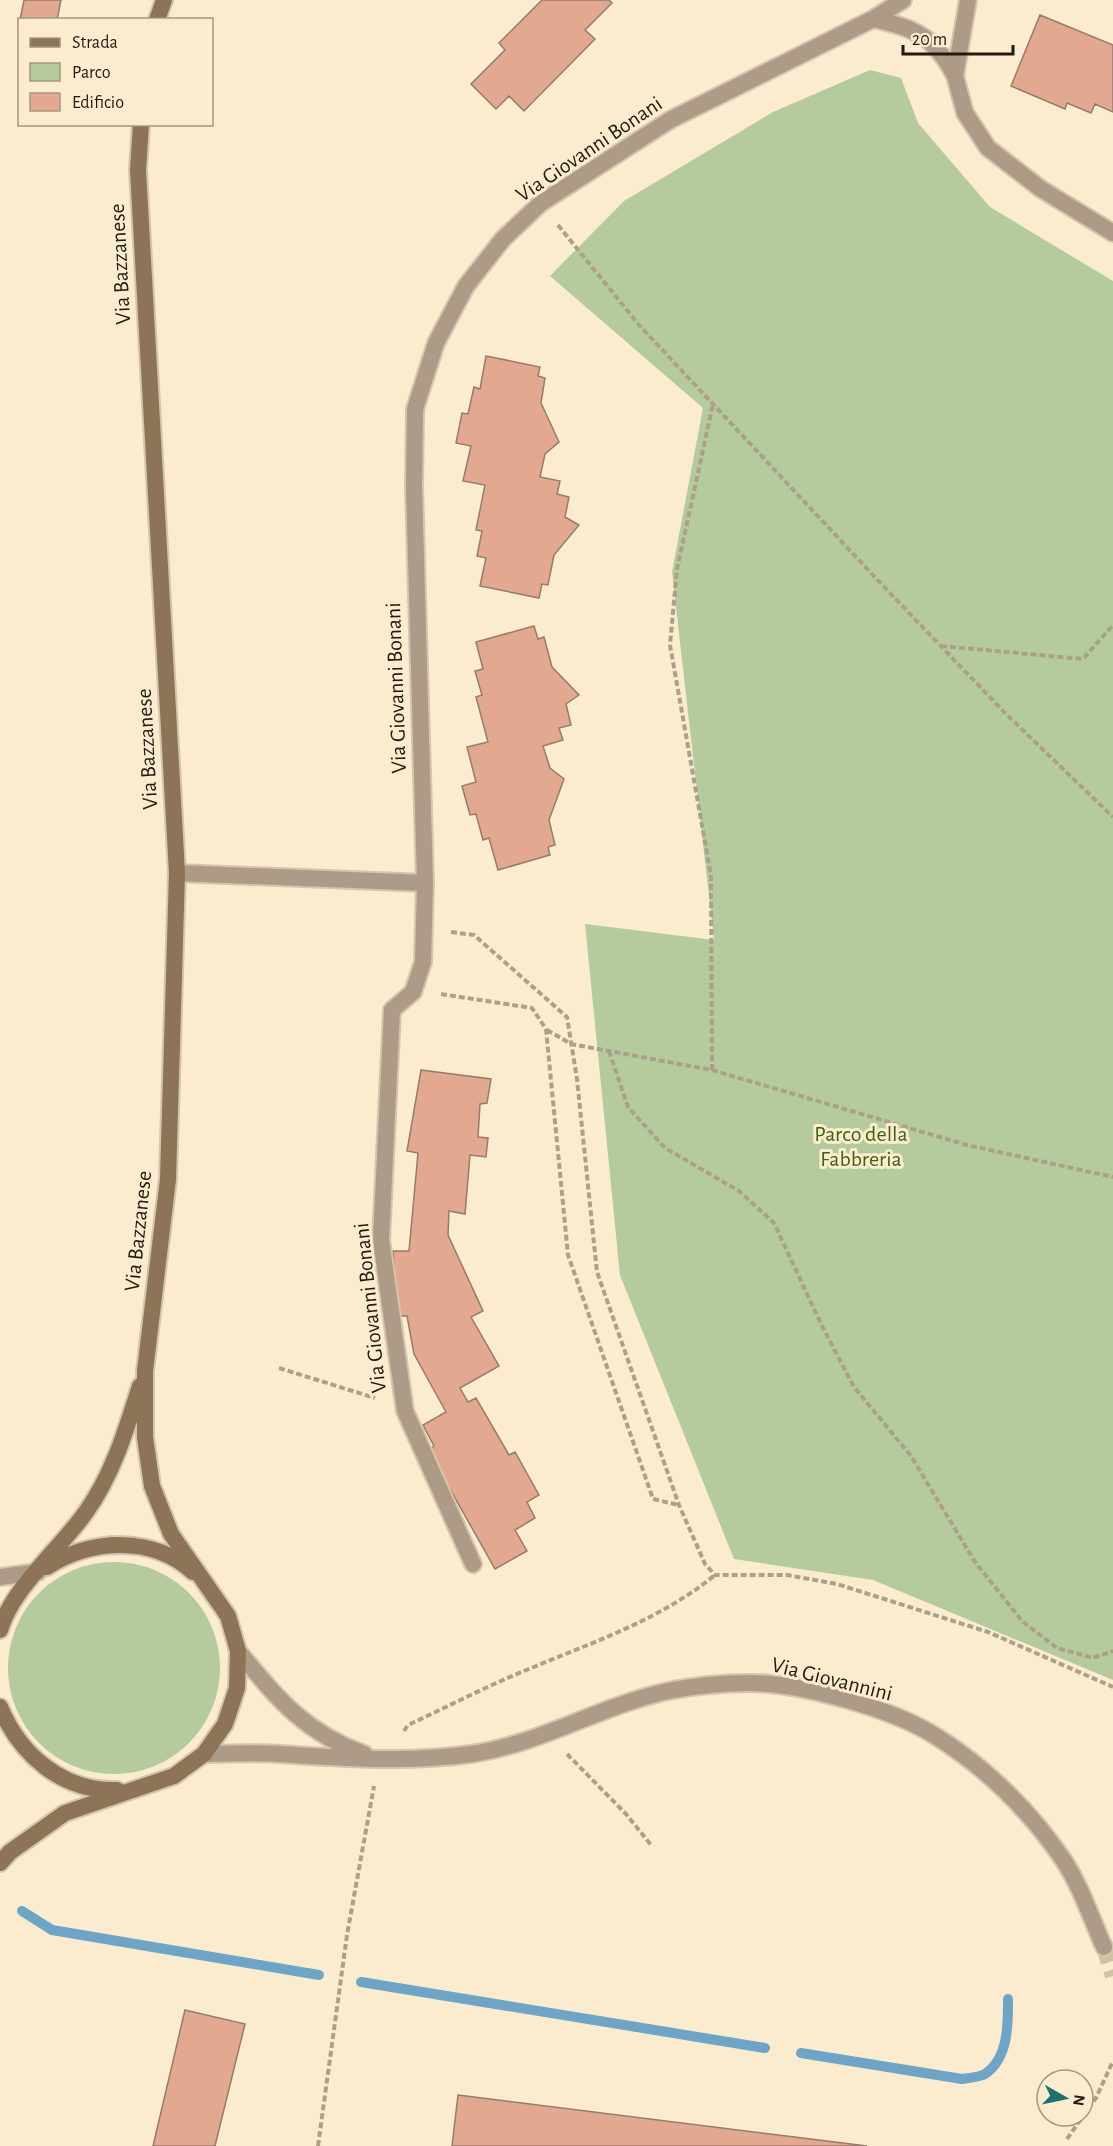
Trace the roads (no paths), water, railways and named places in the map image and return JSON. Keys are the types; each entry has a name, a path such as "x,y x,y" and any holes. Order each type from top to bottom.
{"main road":[{"path":"158,18 164,0"},
{"name":"Via Bazzanese","path":"0,1863 10,1852 65,1813 174,1776 204,1754 225,1724 237,1688 238,1652 228,1616 171,1534 152,1486 145,1437 145,1371 168,1179 177,873 138,170 141,126"},
{"name":"Via Bazzanese","path":"0,1630 18,1594 86,1512 112,1468 145,1371"},
{"name":"Via Bazzanese","path":"38,1572 61,1558 86,1548 112,1544 139,1546 164,1554 188,1567 207,1585"},
{"name":"Via Bazzanese","path":"0,1707 10,1730 26,1751 51,1772 89,1788 114,1791 139,1788"},
{"name":"Via Bazzanese","path":"0,1707 0,1715"}],"street":[{"name":"Via Giovanni Bonani","path":"473,1564 405,1411 381,1240 392,1010 413,992 423,962 425,883 415,574 415,409 436,343 466,286 503,239 541,203 670,120 873,19 903,0"},
{"path":"955,76 968,0"},
{"path":"873,19 907,26 930,40 944,55 955,76 965,113 988,148 1041,189 1113,233"},
{"path":"177,873 425,883"},
{"path":"0,1577 38,1572"},
{"path":"238,1652 273,1693 308,1726 334,1743 379,1760"},
{"name":"Via Giovannini","path":"204,1754 279,1754 379,1760 417,1760 474,1754 548,1734 632,1701 669,1691 751,1683 799,1690 881,1711 936,1736 990,1777 1026,1813 1063,1859 1104,1947"}],"waterway":[{"path":"22,1911 52,1930 319,1975"},
{"path":"361,1982 765,2048"},
{"path":"801,2053 962,2079 980,2076 993,2067 1003,2050 1007,2029 1008,1999"}],"tunnel":[{"path":"1104,1947 1113,1976"}],"park label":[{"name":"Parco della Fabbreria","path":"861,1146"}]}
